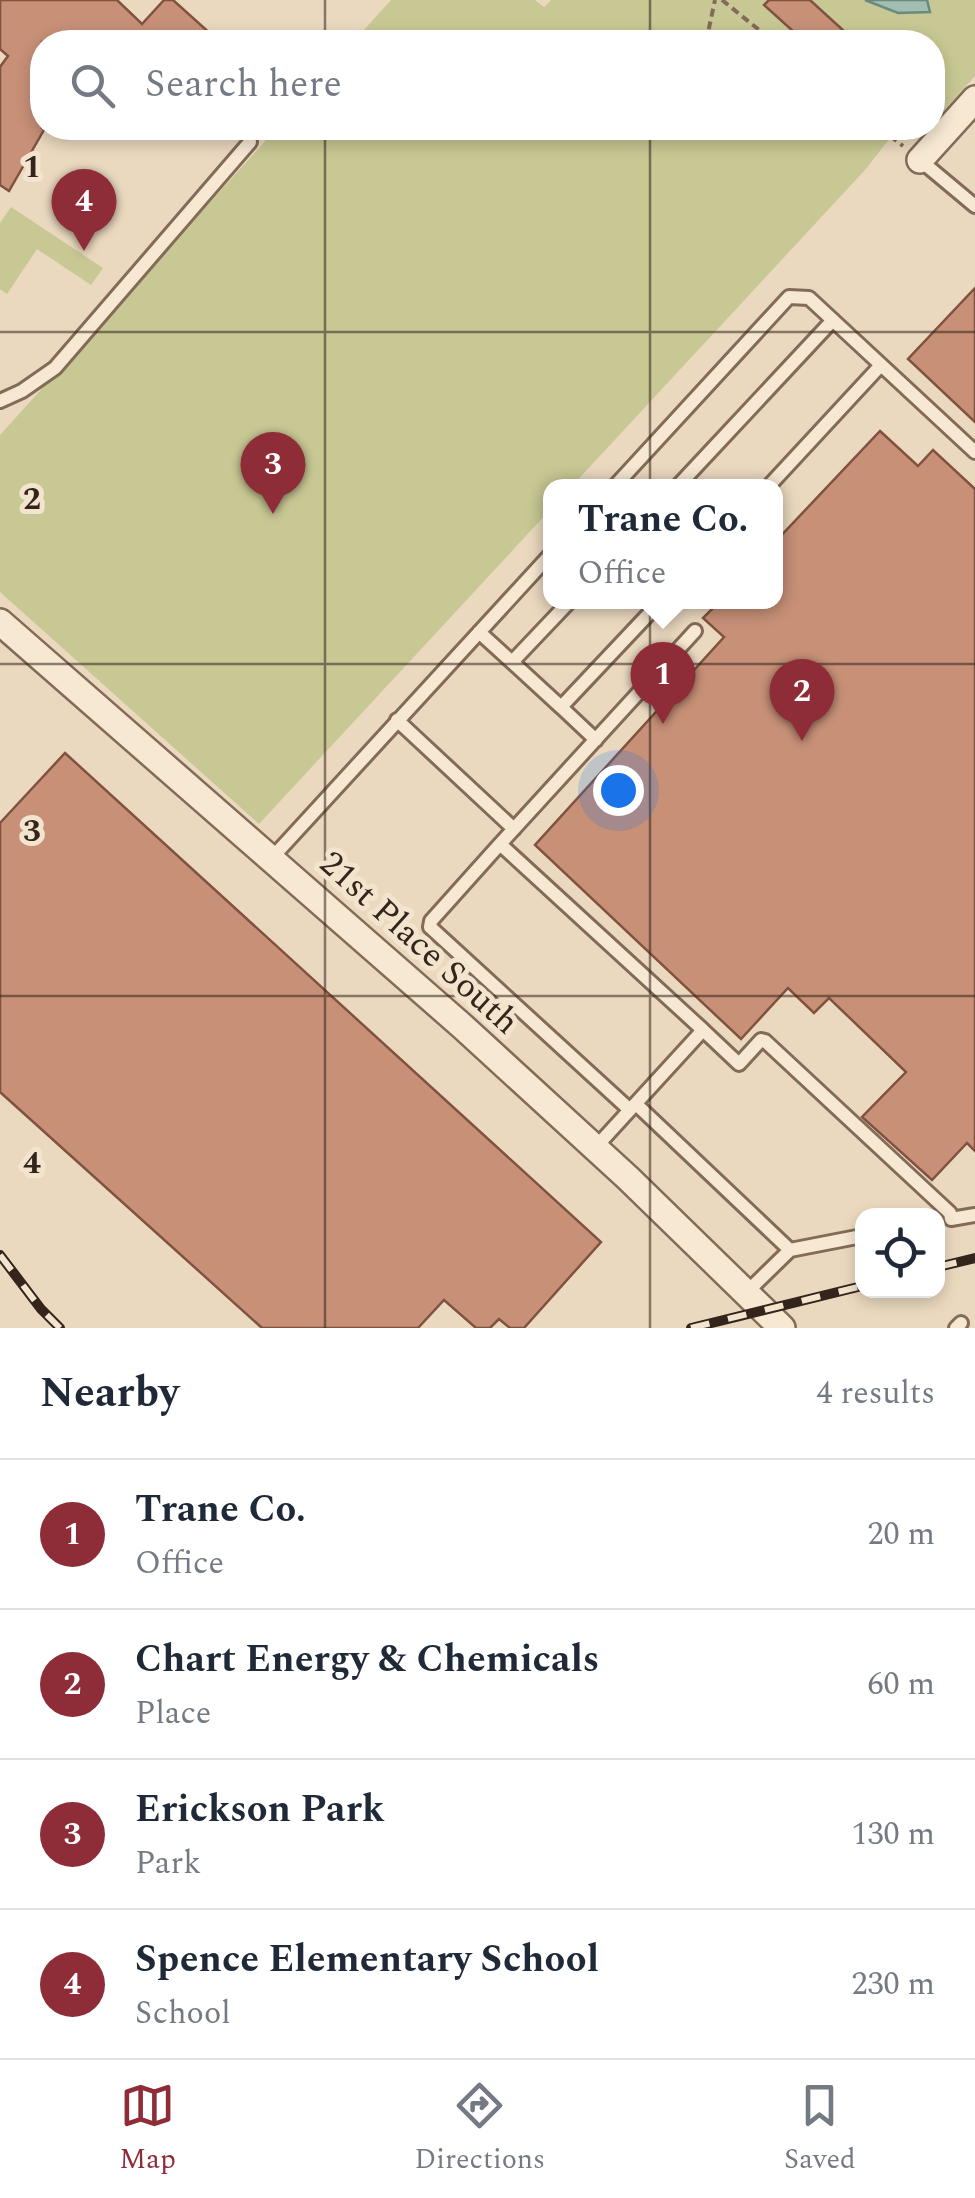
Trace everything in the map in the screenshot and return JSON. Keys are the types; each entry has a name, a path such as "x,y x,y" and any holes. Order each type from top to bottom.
{"street":[{"path":"945,132 975,99"},
{"path":"920,160 938,140"},
{"name":"21st Place South","path":"0,622 595,1148 782,1328"}],"lane":[{"path":"0,402 22,392 55,368 250,142"},
{"path":"920,160 975,206"},
{"path":"620,479 789,297 809,298 975,452"},
{"path":"684,479 833,320"},
{"path":"775,479 881,365"},
{"path":"272,859 543,562"},
{"path":"512,662 562,609"},
{"path":"561,707 653,609"},
{"path":"479,632 596,740"},
{"path":"695,632 430,926 790,1250"},
{"path":"397,720 514,830"},
{"path":"500,844 739,1064 761,1040 765,1041 945,1208"},
{"path":"595,1148 703,1030"},
{"path":"945,1220 975,1215"},
{"path":"746,1293 790,1250 855,1237"}],"path":[{"path":"709,30 718,0 758,30"},
{"path":"895,140 920,160"}],"green space":[{"path":"391,0 535,0 544,7 551,0 975,0 975,76 945,110 945,30 364,30"},
{"path":"266,140 889,140 578,479 543,479 543,518 259,824 0,592 0,435"},
{"path":"11,207 103,268 91,285 37,249 7,294 0,289 0,223"}],"shaded area":[{"path":"865,0 927,0 930,12 898,13"}],"building":[{"path":"0,0 117,0 142,24 164,0 173,0 206,30 30,30 30,140 38,140 9,191 0,185 0,67 8,56 0,49"},
{"path":"769,0 810,0 843,30 792,30 764,5"},
{"path":"975,288 975,422 908,359"},
{"path":"880,431 918,466 933,450 975,489 975,1151 967,1143 932,1180 862,1117 906,1072 829,998 814,1013 788,988 741,1039 535,845 724,637 703,618 712,609 783,609 783,534"},
{"path":"65,753 601,1242 524,1328 510,1328 499,1319 490,1328 476,1328 444,1300 418,1328 262,1328 0,1092 0,823"}],"railway":[{"path":"0,1255 60,1328"},
{"path":"945,1265 975,1258"},
{"path":"691,1328 855,1288"}],"place":[{"name":"Spence Elementary School","path":"84,251"},
{"name":"Erickson Park","path":"273,514"},
{"name":"Trane Co.","path":"663,724"},
{"name":"Chart Energy & Chemicals","path":"802,741"}]}
